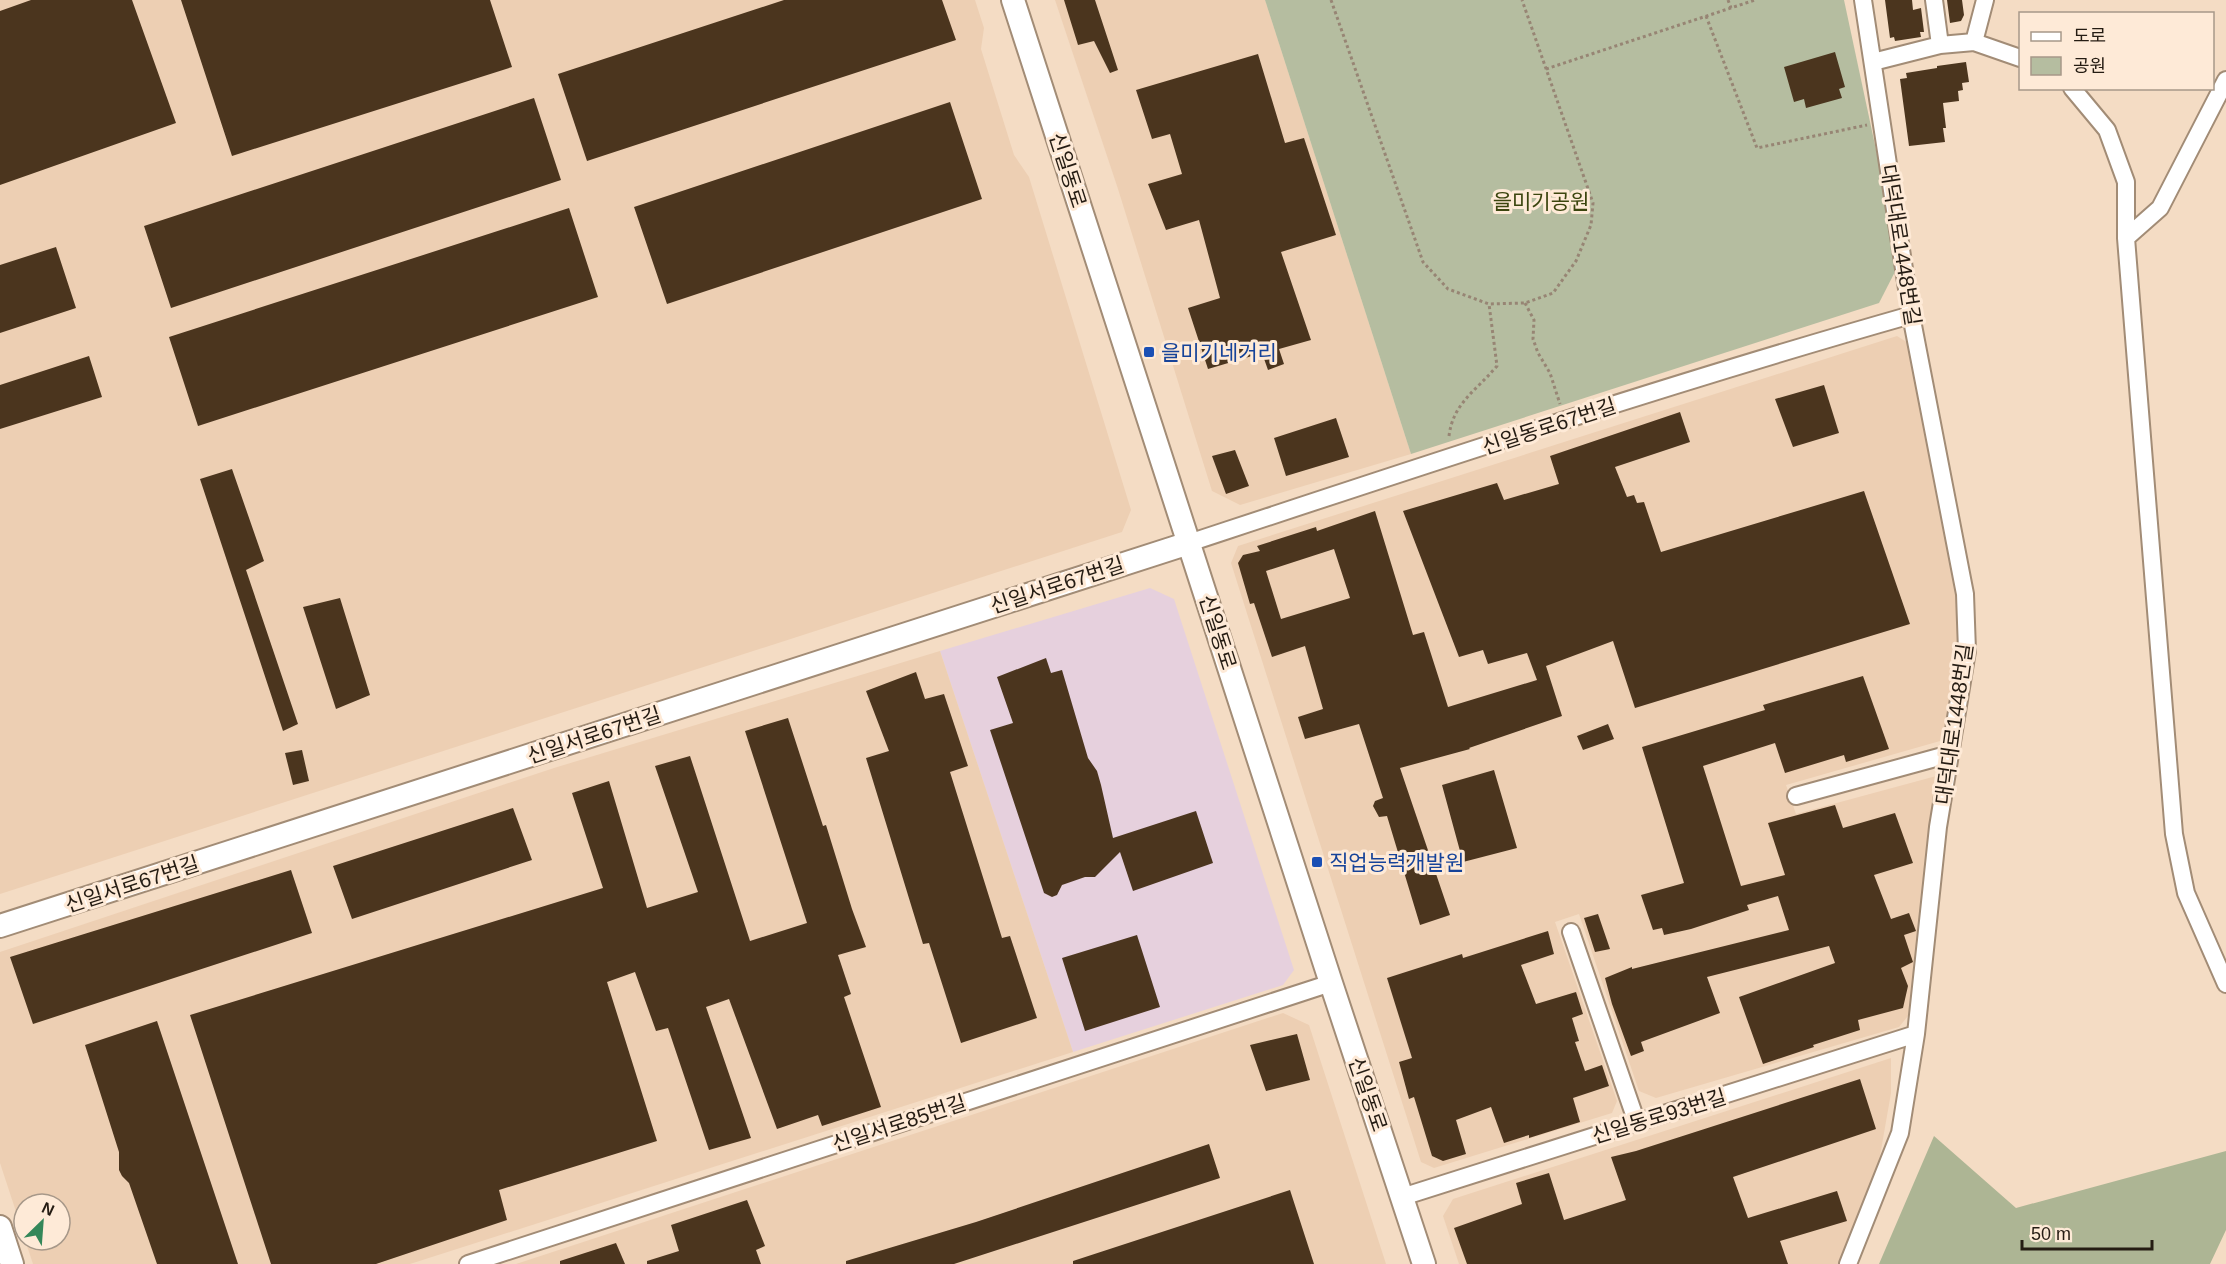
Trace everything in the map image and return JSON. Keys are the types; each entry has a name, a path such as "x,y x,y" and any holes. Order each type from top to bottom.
{"main road":[{"name":"신일동로","path":"1013,0 1424,1264"},
{"name":"신일서로67번길","path":"0,926 1189,543"},
{"path":"0,1227 12,1264"}],"street":[{"name":"대덕대로1448번길","path":"1848,1264 1900,1134 1916,1034 1938,827 1968,651 1965,594 1911,315 1863,0"},
{"path":"1934,0 1940,45"},
{"path":"1974,42 1985,0"},
{"path":"1872,62 1940,45 1974,42 2019,58"},
{"path":"2126,238 2160,208 2226,80"},
{"path":"2074,90 2107,130 2126,182 2126,238 2174,834 2186,893 2226,984"},
{"name":"신일동로67번길","path":"1189,543 1771,356 1911,315"},
{"path":"1797,796 1939,757 1950,756"},
{"path":"1571,932 1637,1123"},
{"name":"신일서로85번길","path":"468,1264 1331,982"},
{"name":"신일동로93번길","path":"1402,1197 1916,1034"}],"path":[{"path":"1331,0 1423,262 1448,289 1490,304 1525,303 1553,293 1576,261 1590,225 1593,203 1522,0"},
{"path":"1728,0 1731,8"},
{"path":"1546,69 1755,0"},
{"path":"1706,16 1757,148 1883,122"},
{"path":"1525,303 1534,320 1533,339 1550,373 1560,405"},
{"path":"1449,436 1451,420 1459,406 1497,366 1490,304"}],"shaded area":[{"path":"0,0 975,0 984,28 981,49 1014,155 1029,177 1131,510 1122,532 0,894"},
{"path":"1055,0 1265,0 1411,454 1240,505 1212,491 1118,189"},
{"path":"1897,336 1913,346 1961,631 1959,666 1947,739 1786,785 1796,814 1940,775 1912,1011 1899,1027 1656,1098 1639,1091 1579,914 1555,922 1617,1101 1612,1113 1434,1168 1421,1162 1231,563 1238,546"},
{"path":"1150,588 1174,599 1294,970 1283,985 1073,1052 940,651"},
{"path":"940,651 1073,1052 410,1264 33,1264 29,1252 72,1252 72,1192 12,1192 12,1200 0,1163 0,952 554,768"},
{"path":"1283,1013 1309,1025 1386,1264 516,1264"},
{"path":"1891,1058 1891,1093 1877,1173 1841,1264 1459,1264 1443,1216 1453,1199"}],"green space":[{"name":"을미기공원","path":"1265,0 1844,0 1900,262 1879,303 1411,454"},
{"path":"1934,1136 2016,1208 2226,1151 2226,1230 2210,1264 1879,1264"}],"building":[{"path":"31,0 132,0 176,123 0,185 0,11"},
{"path":"181,0 490,0 512,67 232,156"},
{"path":"784,0 942,0 956,40 587,161 558,74"},
{"path":"1064,0 1095,0 1118,70 1110,73 1094,41 1078,45"},
{"path":"1885,0 1912,0 1913,10 1921,8 1924,32 1920,32 1921,37 1895,41 1894,37 1890,38"},
{"path":"1947,0 1962,0 1964,15 1961,21 1950,23"},
{"path":"1835,52 1845,87 1839,89 1842,98 1806,108 1804,99 1794,102 1784,67"},
{"path":"1258,54 1285,143 1304,138 1336,235 1281,252 1311,340 1279,349 1284,364 1268,370 1262,353 1208,369 1188,308 1220,298 1199,220 1166,230 1148,184 1182,174 1170,134 1152,139 1136,90"},
{"path":"1966,62 1969,82 1962,83 1963,90 1958,91 1959,101 1943,103 1945,142 1909,146 1900,79 1907,78 1906,73"},
{"path":"534,98 561,180 171,308 144,226"},
{"path":"950,102 982,199 667,304 634,207"},
{"path":"569,208 598,297 198,426 169,337"},
{"path":"56,247 76,308 0,333 0,265"},
{"path":"89,356 102,397 0,429 0,385"},
{"path":"1824,385 1839,433 1793,447 1775,399"},
{"path":"1680,412 1690,442 1615,467 1627,497 1634,495 1637,503 1644,502 1661,552 1864,491 1910,624 1635,708 1613,641 1546,666 1562,716 1470,749 1400,768 1450,915 1420,925 1387,816 1379,817 1373,806 1375,801 1383,798 1359,724 1305,739 1298,717 1323,709 1305,646 1272,657 1254,603 1250,604 1238,563 1243,555 1260,551 1257,546 1316,527 1317,531 1375,511 1413,635 1424,632 1448,707 1537,680 1527,653 1488,664 1483,650 1459,657 1403,511 1497,483 1504,500 1559,484 1550,456","holes":["1334,549 1350,598 1281,619 1266,571"]},
{"path":"1336,418 1349,457 1286,476 1274,438"},
{"path":"1235,450 1249,486 1226,494 1212,456"},
{"path":"232,469 264,561 246,570 298,724 283,731 200,479"},
{"path":"340,598 370,695 336,709 303,607"},
{"path":"1046,658 1051,673 1062,670 1088,758 1097,771 1113,838 1196,811 1213,863 1133,891 1120,852 1095,877 1085,877 1062,885 1057,895 1052,897 1044,893 990,730 1013,723 997,677"},
{"path":"916,672 925,699 944,694 968,766 950,772 1002,938 1010,936 1037,1018 961,1043 929,943 923,944 866,758 889,751 866,691"},
{"path":"1863,676 1889,749 1846,762 1844,755 1785,773 1775,743 1703,766 1741,886 1785,875 1768,823 1835,805 1843,828 1895,813 1913,863 1874,875 1891,919 1909,913 1916,931 1904,935 1913,962 1901,968 1908,986 1903,1008 1858,1020 1860,1030 1763,1064 1739,997 1835,963 1829,946 1707,977 1720,1013 1641,1042 1644,1051 1631,1056 1605,978 1632,967 1632,969 1789,930 1778,896 1747,905 1749,910 1691,929 1664,935 1662,928 1653,930 1641,895 1684,883 1642,747 1765,710 1763,705"},
{"path":"788,718 866,947 838,955 851,994 844,997 881,1107 822,1126 818,1115 777,1129 729,999 706,1007 751,1138 709,1150 668,1028 656,1031 635,972 607,982 657,1141 499,1190 507,1220 376,1264 271,1264 190,1015 603,888 572,793 609,781 647,908 698,892 655,766 690,756 750,941 807,923 745,731"},
{"path":"1608,724 1614,739 1583,750 1577,736"},
{"path":"302,750 309,781 293,785 285,753"},
{"path":"1494,770 1517,848 1463,862 1442,785"},
{"path":"513,808 532,860 352,919 333,866"},
{"path":"291,870 312,933 33,1024 10,957"},
{"path":"1598,914 1610,949 1595,952 1584,918"},
{"path":"1548,931 1554,954 1521,965 1536,1004 1576,992 1583,1014 1572,1018 1579,1041 1575,1042 1585,1071 1602,1065 1609,1086 1573,1098 1580,1122 1529,1138 1529,1135 1504,1143 1491,1107 1456,1120 1466,1154 1443,1161 1432,1156 1414,1097 1409,1099 1399,1062 1412,1058 1387,978 1462,954 1463,958"},
{"path":"1137,935 1160,1007 1085,1031 1062,958"},
{"path":"157,1021 238,1264 157,1264 129,1183 119,1170 119,1152 85,1045"},
{"path":"1297,1034 1310,1080 1266,1091 1250,1045"},
{"path":"1860,1079 1876,1129 1733,1177 1748,1218 1837,1191 1847,1221 1780,1241 1788,1264 1467,1264 1454,1228 1522,1204 1516,1183 1549,1173 1564,1220 1626,1200 1611,1157"},
{"path":"1209,1144 1220,1178 954,1264 846,1264 846,1261 976,1222"},
{"path":"1290,1190 1314,1264 1073,1264 1073,1261"},
{"path":"747,1200 765,1246 756,1250 761,1264 647,1264 647,1261 679,1251 671,1225"},
{"path":"616,1243 625,1264 560,1264 560,1261"}],"place":[{"name":"을미기네거리","path":"1149,352"},
{"name":"직업능력개발원","path":"1317,862"}]}
